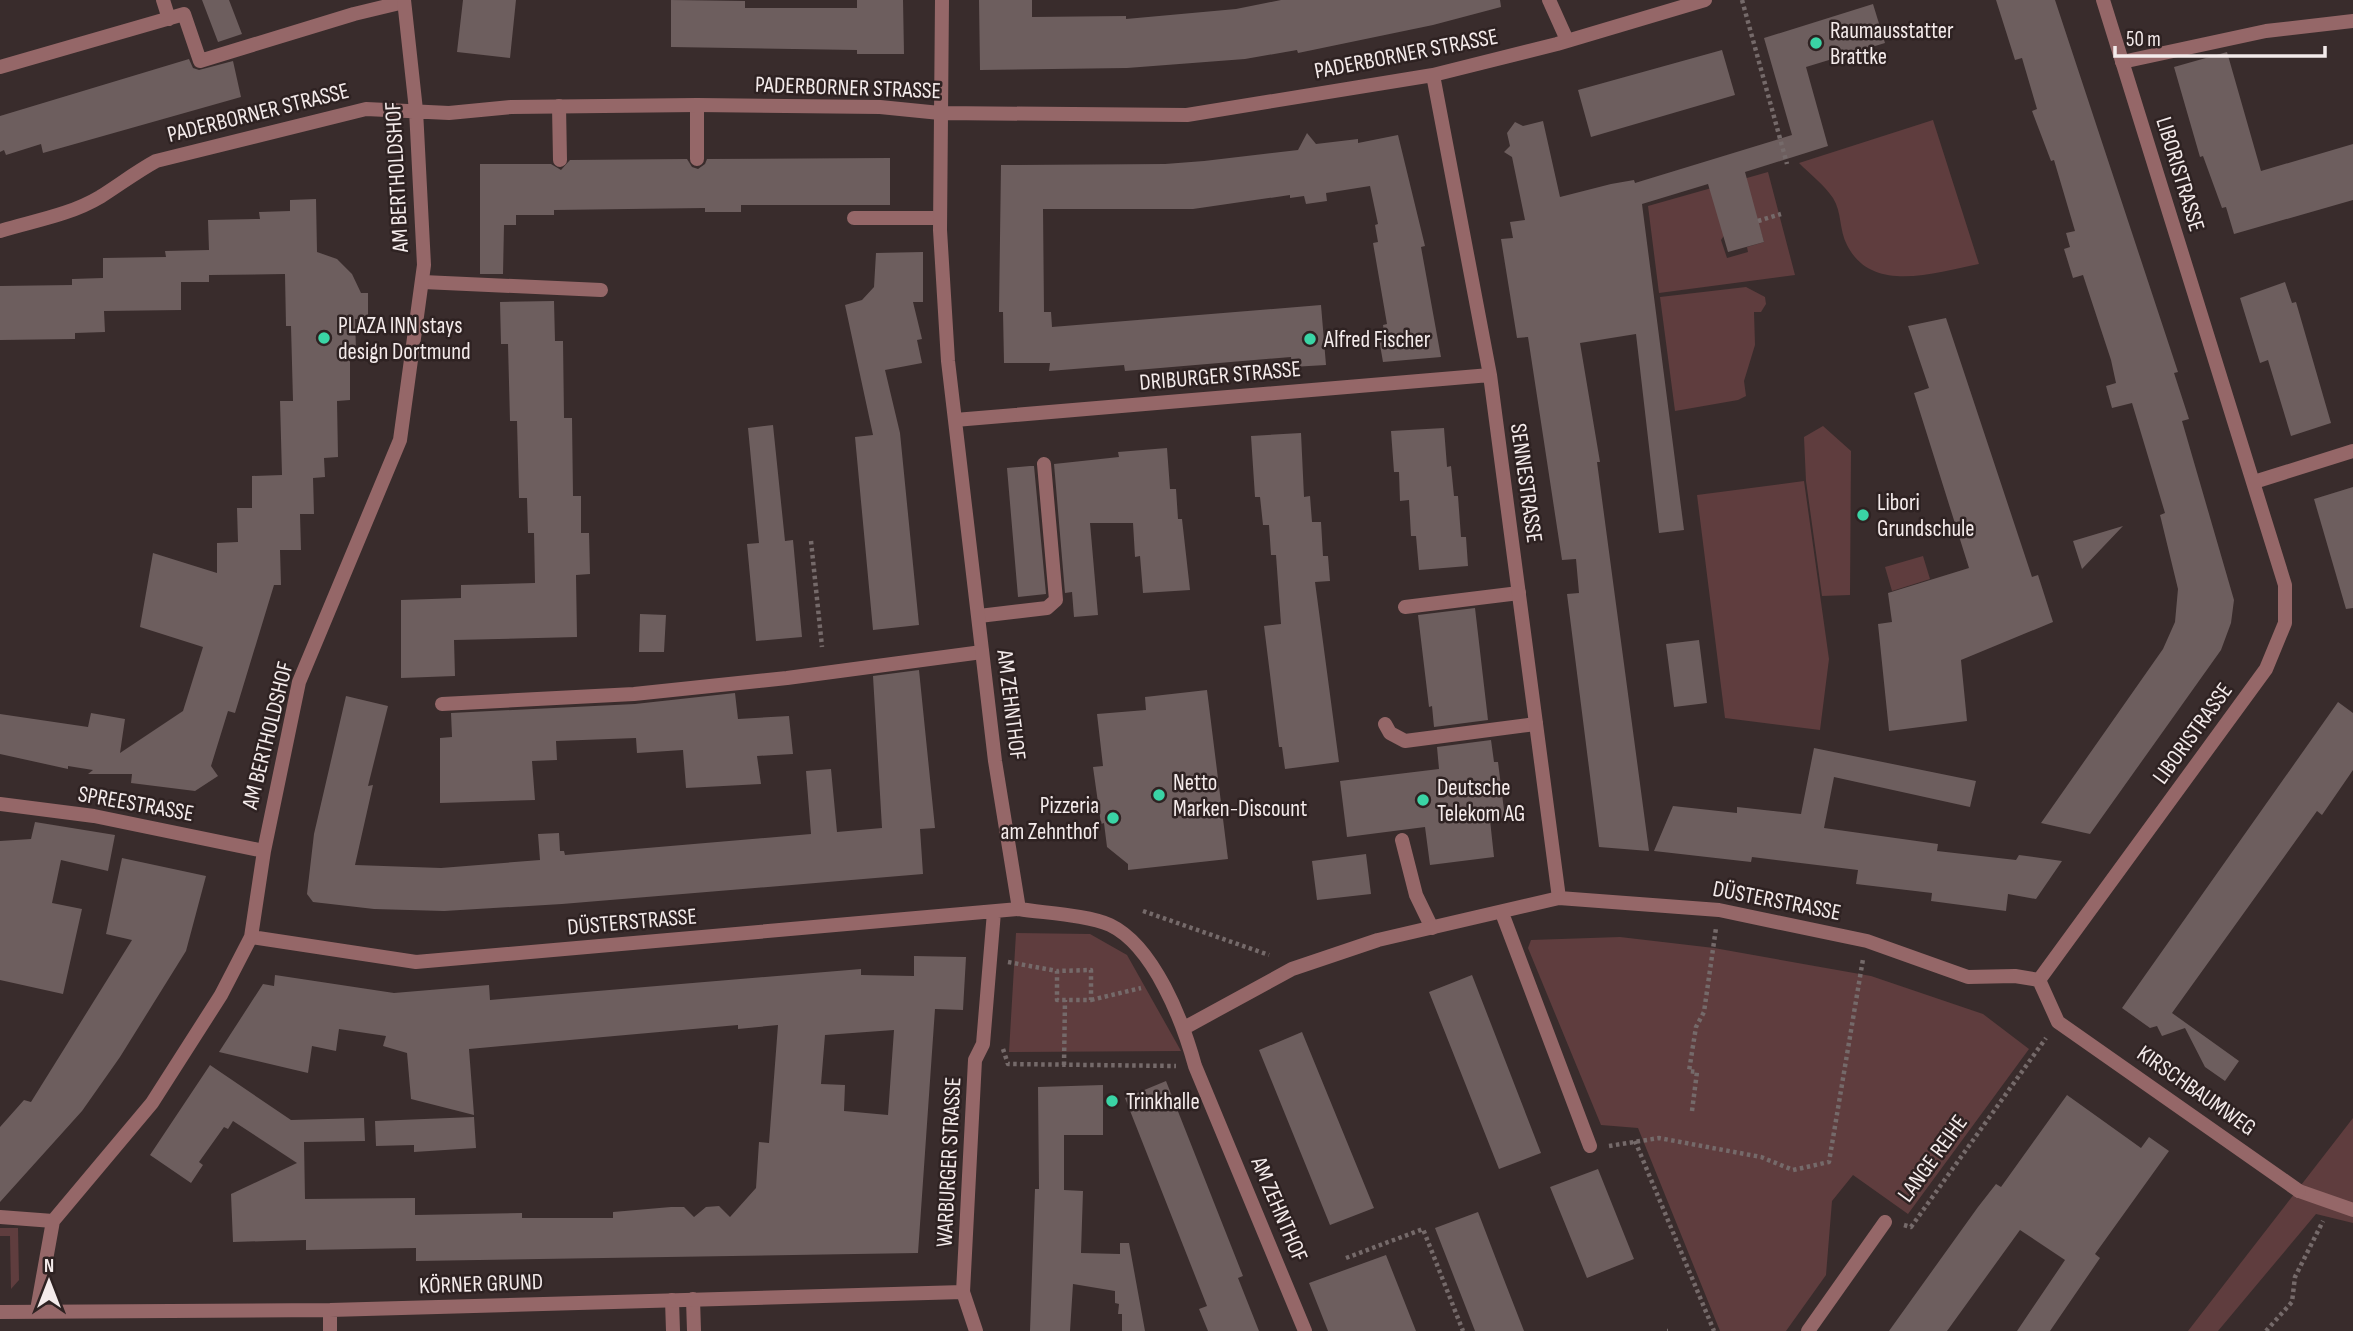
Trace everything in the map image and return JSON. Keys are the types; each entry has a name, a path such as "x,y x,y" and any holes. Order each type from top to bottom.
{"street":[{"path":"163,0 169,19"},
{"name":"AM ZEHNTHOF","path":"942,0 940,218 948,361 982,652 1019,909 1108,924 1132,938 1184,1028 1195,1066 1305,1331"},
{"path":"1549,0 1567,40"},
{"name":"PADERBORNER STRASSE","path":"0,231 64,212 99,197 124,178 156,161 366,109 449,113 559,106 697,105 880,107 940,113 1187,115 1433,75 1705,0"},
{"name":"LIBORISTRASSE","path":"2039,980 2266,669 2285,623 2286,586 2103,0"},
{"path":"0,67 184,14 200,61 404,1"},
{"name":"AM BERTHOLDSHOF","path":"37,1310 53,1221 152,1103 221,995 251,937 264,850 299,682 400,440 423,282 416,110 404,1"},
{"path":"2122,62 2266,30 2353,21"},
{"name":"SENNESTRASSE","path":"1433,75 1490,375 1559,898"},
{"path":"697,105 697,159"},
{"path":"559,106 560,160"},
{"path":"854,218 940,218"},
{"path":"423,282 601,290"},
{"name":"DRIBURGER STRASSE","path":"955,420 1490,375"},
{"path":"2254,482 2353,451"},
{"path":"979,616 1047,608 1056,600 1044,464"},
{"path":"1405,607 1519,593"},
{"path":"442,704 634,694 787,678 982,652"},
{"path":"1385,724 1390,733 1405,741 1536,724"},
{"name":"SPREESTRASSE","path":"0,804 94,816 264,850"},
{"path":"1402,840 1416,895 1432,928"},
{"name":"DÜSTERSTRASSE","path":"1184,1028 1292,969 1378,940 1559,898 1719,910 1867,942 1968,977 2015,976 2039,980"},
{"name":"DÜSTERSTRASSE","path":"251,937 416,962 1019,909"},
{"name":"WARBURGER STRASSE","path":"976,1331 963,1292 975,1060 983,1044 994,912"},
{"path":"1502,913 1590,1146"},
{"path":"2039,980 2058,1021"},
{"name":"KIRSCHBAUMWEG","path":"2058,1021 2206,1122 2300,1191 2353,1210"},
{"path":"0,1217 53,1221"},
{"name":"LANGE REIHE","path":"1808,1331 1885,1222"},
{"name":"KÖRNER GRUND","path":"0,1312 330,1310 963,1292"},
{"path":"693,1299 694,1331"},
{"path":"672,1300 673,1331"},
{"path":"330,1310 330,1331"}],"path":[{"path":"1742,0 1787,163"},
{"path":"1758,221 1781,214"},
{"path":"811,541 822,647"},
{"path":"1692,1111 1697,1072 1689,1071 1696,1027 1704,1012 1719,910"},
{"path":"1143,911 1269,955"},
{"path":"1590,1146 1659,1138 1761,1157 1793,1170 1829,1163 1867,942"},
{"path":"990,958 1057,971 1091,970 1091,1000"},
{"path":"1057,971 1057,1000 1091,1000 1145,986"},
{"path":"1064,1065 1065,1000"},
{"name":"LANGE REIHE","path":"1885,1222 1911,1227 2058,1021"},
{"path":"983,1044 1002,1049 1008,1064 1195,1066"},
{"path":"1635,1141 1714,1331"},
{"path":"2266,1331 2292,1302 2295,1277 2333,1205"},
{"path":"1346,1258 1423,1229 1463,1331"}],"shaded area":[{"path":"1933,120 1979,264 1925,275 1888,275 1872,270 1858,260 1847,245 1833,198 1799,163"},
{"path":"1768,172 1795,275 1659,293 1648,206","holes":["1750,197 1764,242 1747,247 1748,252 1727,258 1721,240"]},
{"path":"1746,287 1765,297 1766,304 1761,312 1754,312 1755,345 1744,381 1746,396 1738,400 1675,411 1660,297"},
{"path":"1823,426 1851,451 1850,595 1822,596 1806,481 1804,437"},
{"path":"1804,481 1829,659 1820,730 1725,718 1697,495"},
{"path":"1923,556 1930,579 1892,591 1885,567"},
{"path":"1016,933 1090,934 1127,955 1181,1051 1009,1052"},
{"path":"1620,937 1714,948 1871,976 1983,1014 2029,1049 1908,1214 1853,1175 1832,1201 1826,1275 1786,1331 1720,1331 1638,1128 1601,1125 1528,948 1531,940"},
{"path":"2353,1118 2353,1223 2316,1214 2218,1331 2188,1331"},
{"path":"0,1228 18,1228 19,1280 11,1289 10,1236 0,1236"}],"building":[{"path":"202,0 229,0 242,34 218,42"},
{"path":"463,0 516,0 510,58 457,52"},
{"path":"671,0 745,1 745,8 857,8 857,0 903,0 904,54 857,54 857,50 671,47"},
{"path":"979,0 1032,0 1032,17 1126,16 1126,19 1236,9 1281,0 1500,0 1501,7 1433,25 1298,53 1297,50 1245,59 1127,68 980,70"},
{"path":"1996,0 2055,0 2178,372 2174,373 2189,419 2182,421 2234,600 2231,623 2221,650 2090,834 2041,823 2163,649 2175,622 2178,589 2160,515 2165,513 2132,403 2112,408 2106,386 2116,383 2111,360 2083,275 2073,278 2064,249 2070,247 2066,233 2075,231 2054,160 2051,161 2032,111 2037,109 2022,58 2015,60"},
{"path":"1873,4 1885,43 1806,67 1828,146 1745,172 1764,242 1728,252 1708,184 1642,204 1684,530 1659,533 1636,334 1580,343 1600,462 1597,462 1649,851 1599,847 1567,594 1579,593 1576,559 1562,560 1528,337 1517,338 1501,239 1513,238 1510,222 1525,220 1512,157 1504,152 1510,146 1507,133 1515,122 1523,126 1543,121 1560,197 1611,184 1634,180 1635,183 1792,135 1764,38"},
{"path":"1722,50 1735,95 1591,137 1578,90"},
{"path":"2227,52 2261,171 2353,144 2353,200 2234,234 2226,207 2222,208 2203,156 2200,157 2174,67"},
{"path":"189,59 193,68 199,70 233,61 241,97 43,153 41,144 6,155 4,150 0,152 0,116"},
{"path":"1307,133 1316,144 1358,139 1358,143 1398,135 1425,246 1421,247 1441,357 1383,362 1379,339 1385,338 1383,325 1387,324 1373,243 1378,242 1375,225 1378,224 1370,186 1326,193 1327,201 1306,204 1304,196 1290,198 1290,195 1193,209 1043,209 1044,312 1051,312 1052,327 1321,305 1326,365 1292,367 1291,357 1125,371 1124,365 1049,371 1050,363 1004,363 1003,312 999,312 1001,165 1165,164 1204,161 1298,150"},
{"path":"890,158 890,205 741,205 741,212 705,212 705,208 554,210 554,215 516,215 516,225 504,225 503,274 480,274 480,164 551,164 561,170 570,160 687,159 692,167 698,169 707,159"},
{"path":"316,199 317,252 337,259 352,274 361,293 368,293 368,319 355,319 356,350 350,350 350,400 337,401 338,457 324,458 325,477 313,478 314,514 300,514 301,550 280,550 281,585 274,585 235,713 228,711 211,766 218,776 195,791 131,783 132,774 88,774 93,770 68,766 68,769 0,754 0,714 88,727 91,713 125,719 120,753 183,711 203,647 140,627 153,553 217,573 217,543 238,542 237,508 252,508 252,476 282,475 280,401 293,401 291,326 286,326 285,274 209,275 209,282 181,282 181,310 104,311 105,332 75,333 75,339 0,340 0,286 72,285 72,279 103,278 103,258 166,257 165,251 209,250 208,220 260,219 259,212 290,211 290,200"},
{"path":"923,252 923,302 913,302 922,339 917,340 922,363 885,370 900,433 919,625 873,630 855,437 873,435 845,305 862,300 874,287 876,253"},
{"path":"2285,282 2292,303 2296,302 2331,423 2291,436 2268,360 2260,363 2240,298"},
{"path":"554,301 555,341 563,341 564,418 572,418 573,496 581,496 581,533 589,533 590,574 576,575 577,637 454,640 455,676 401,678 401,600 461,598 461,585 535,583 534,533 528,533 527,498 519,498 517,421 510,421 508,344 501,344 500,302"},
{"path":"1946,318 2032,577 2038,575 2053,622 1961,660 1967,721 1889,731 1878,624 1892,622 1888,593 1969,568 1914,393 1929,388 1908,326"},
{"path":"773,425 785,541 793,540 802,637 756,641 747,544 759,543 748,428"},
{"path":"1444,428 1447,467 1451,466 1454,496 1458,496 1461,537 1466,537 1468,566 1419,570 1416,536 1411,536 1409,500 1400,501 1399,472 1394,472 1391,431"},
{"path":"1301,433 1304,497 1310,496 1312,522 1321,522 1323,556 1328,556 1330,581 1315,582 1339,762 1285,769 1282,747 1279,747 1264,626 1281,624 1276,555 1271,555 1269,525 1263,525 1260,497 1255,497 1251,436"},
{"path":"1167,448 1170,489 1176,489 1178,519 1182,519 1190,590 1143,593 1140,556 1135,557 1133,523 1090,523 1098,615 1074,617 1072,592 1065,593 1054,464 1119,457 1118,452"},
{"path":"1034,466 1046,594 1018,597 1007,468"},
{"path":"2353,487 2353,608 2346,609 2314,499"},
{"path":"2123,526 2082,569 2073,541"},
{"path":"1475,608 1488,720 1434,727 1432,706 1429,707 1418,615"},
{"path":"640,614 666,615 664,652 639,652"},
{"path":"1699,640 1707,703 1674,707 1666,644"},
{"path":"919,670 935,828 920,829 923,874 562,904 444,911 374,909 313,902 307,894 314,834 346,696 388,706 368,786 373,785 355,865 441,868 540,860 538,834 559,833 560,851 564,851 565,855 811,834 806,771 831,769 837,832 882,828 873,676"},
{"name":"Netto Marken-Discount","path":"1207,690 1228,859 1128,870 1128,864 1107,847 1104,823 1101,824 1093,767 1103,766 1097,714 1146,710 1145,697"},
{"path":"735,693 738,719 789,716 793,754 757,756 761,784 686,788 683,750 637,753 636,738 556,741 557,760 532,761 535,800 440,803 440,738 452,737 451,713 635,704"},
{"path":"2338,702 2353,713 2353,770 2322,815 2317,811 2172,1013 2239,1061 2225,1081 2205,1067 2185,1028 2162,1036 2157,1026 2150,1028 2122,1008"},
{"name":"Deutsche Telekom AG","path":"1491,740 1494,762 1498,762 1505,818 1490,820 1494,857 1430,865 1425,827 1347,837 1340,781 1439,769 1437,747"},
{"path":"1814,748 1976,781 1970,807 1834,777 1824,828 1938,844 1937,851 2016,860 2019,855 2062,861 2036,899 2008,894 2006,911 1931,901 1932,893 1856,884 1858,870 1752,857 1751,862 1654,851 1673,806 1737,813 1737,807 1801,814"},
{"path":"35,822 115,835 108,871 61,860 52,903 82,909 63,994 0,980 0,841 31,839"},
{"path":"1366,854 1371,894 1317,900 1312,861"},
{"path":"122,858 206,876 186,951 120,1057 82,1111 0,1202 0,1127 24,1100 31,1102 132,940 106,934"},
{"path":"914,956 966,957 963,1010 935,1009 918,1253 416,1261 416,1248 306,1250 306,1240 233,1242 231,1194 297,1163 233,1121 228,1129 224,1127 199,1162 203,1165 191,1183 150,1155 210,1065 291,1120 364,1118 365,1141 304,1142 305,1199 415,1198 415,1215 522,1213 522,1218 613,1218 613,1212 684,1207 694,1217 706,1207 719,1206 730,1217 756,1188 759,1142 769,1143 778,1025 738,1029 738,1025 469,1049 474,1115 411,1099 407,1053 383,1046 386,1036 339,1029 336,1051 312,1046 308,1073 219,1052 263,984 274,986 275,975 394,993 489,985 490,1000 861,969 861,975 914,976","holes":["894,1030 888,1115 844,1111 845,1085 821,1084 825,1035"]},
{"path":"1472,975 1541,1153 1499,1169 1429,992"},
{"path":"1302,1032 1374,1208 1330,1225 1259,1050"},
{"path":"1166,1081 1243,1276 1238,1278 1259,1331 1208,1331 1199,1309 1207,1306 1125,1098"},
{"path":"1103,1085 1103,1135 1064,1135 1064,1190 1083,1191 1081,1253 1120,1254 1120,1243 1129,1243 1145,1331 1122,1331 1122,1314 1118,1314 1119,1304 1115,1303 1115,1291 1073,1284 1070,1331 1030,1331 1035,1189 1039,1189 1038,1087"},
{"path":"2067,1095 2141,1148 2149,1137 2169,1151 2095,1254 2100,1258 2050,1331 2017,1331 2065,1260 2020,1230 1947,1331 1889,1331 1978,1207 1996,1184 2001,1187"},
{"path":"474,1117 476,1148 414,1152 414,1145 376,1146 375,1121"},
{"path":"1598,1169 1634,1259 1587,1278 1550,1187"},
{"path":"1478,1212 1524,1331 1475,1331 1435,1228"},
{"path":"1386,1255 1416,1331 1328,1331 1309,1283"}],"place":[{"name":"Raumausstatter Brattke","path":"1816,43"},
{"name":"PLAZA INN stays design Dortmund","path":"324,338"},
{"name":"Alfred Fischer","path":"1310,339"},
{"name":"Libori Grundschule","path":"1863,515"},
{"name":"Netto Marken-Discount","path":"1159,795"},
{"name":"Deutsche Telekom AG","path":"1423,800"},
{"name":"Pizzeria am Zehnthof","path":"1113,818"},
{"name":"Trinkhalle","path":"1112,1101"}]}
